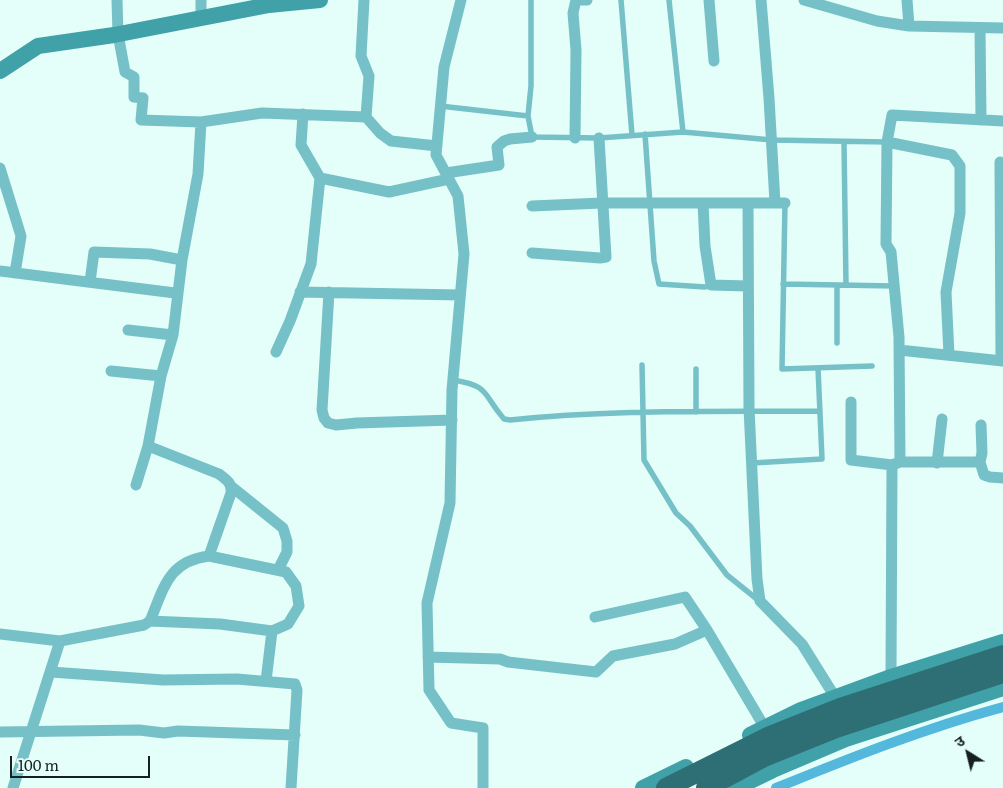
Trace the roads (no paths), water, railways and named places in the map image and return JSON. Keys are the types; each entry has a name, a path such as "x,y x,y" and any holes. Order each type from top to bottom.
{"highway":[{"path":"666,788 770,736 840,708 1003,654"},
{"path":"706,788 764,757 836,728 1003,673"}],"street":[{"path":"117,0 118,34 125,72 134,77 134,97 143,98 141,120 201,122 262,113 366,118 380,133 391,141 436,146"},
{"path":"200,0 200,17"},
{"path":"0,71 38,46 118,34 200,17 248,4 268,5 325,0"},
{"path":"364,0 361,56 369,76 366,118"},
{"path":"461,0 444,67 436,146 436,155 458,196 464,254 453,380 450,503 427,603 428,657 429,690 451,723 483,728 483,788"},
{"path":"575,138 576,50 574,13 576,0 587,0"},
{"path":"709,0 714,61"},
{"path":"532,206 780,203 772,140 761,0"},
{"path":"804,0 841,5 878,21 909,26 1003,28"},
{"path":"907,0 909,26"},
{"path":"980,28 981,120"},
{"path":"276,352 310,264 320,178 301,145 303,114"},
{"path":"891,677 899,350 891,252 886,244 887,142 892,115 1003,121"},
{"path":"136,485 148,446 161,376 173,335 182,260 198,174 201,122"},
{"path":"320,178 389,192 447,176 499,165 497,147 504,141 532,137"},
{"path":"532,253 606,257 599,138"},
{"path":"887,142 952,155 960,166 960,213 946,292 949,355"},
{"path":"899,350 1002,361 1000,162"},
{"path":"0,168 22,236 15,273"},
{"path":"703,203 711,285 748,286"},
{"path":"748,203 749,411 757,579 760,601 802,644 834,698"},
{"path":"90,282 94,252 150,254 182,260"},
{"path":"0,271 176,292"},
{"path":"300,292 460,295"},
{"path":"329,292 322,410 324,418 328,423 336,425 452,420"},
{"path":"128,330 173,335"},
{"path":"110,371 161,376"},
{"path":"851,402 852,460 896,463 980,462"},
{"path":"937,463 942,419"},
{"path":"981,425 982,453 980,462 984,475 1003,478"},
{"path":"148,446 219,474 232,487 283,528 287,541 287,552 278,570"},
{"path":"209,556 232,487"},
{"path":"0,634 60,641 144,625 150,621 168,578 176,569 194,558 209,556 286,572 296,586 299,606 288,624 272,631 220,624 150,621"},
{"path":"595,617 685,597 707,630 765,728"},
{"path":"428,657 500,659 508,662 596,672 613,656 675,644 707,630"},
{"path":"266,681 272,631"},
{"path":"13,788 60,641"},
{"path":"643,788 801,710 891,677 1003,642"},
{"path":"51,672 164,680 237,679 295,684 297,690 292,788"},
{"path":"736,788 846,739 1003,688"},
{"path":"0,732 139,730 164,733 178,730 295,735"}],"lane":[{"path":"531,0 532,86 528,116 532,137 599,138 683,132 772,140 887,142"},
{"path":"620,0 632,135"},
{"path":"669,0 683,132"},
{"path":"440,106 528,116"},
{"path":"644,134 654,260 659,284 705,287 711,285"},
{"path":"844,142 846,285"},
{"path":"780,203 783,284 782,369 872,366"},
{"path":"783,284 894,286"},
{"path":"837,285 837,343"},
{"path":"642,364 644,460 676,513 690,526 727,575 760,601"},
{"path":"696,368 696,412"},
{"path":"752,463 822,459 818,368"},
{"path":"453,380 470,382 480,387 504,419 554,415 820,410"}],"waterway":[{"path":"776,788 916,734 1003,707"}]}
